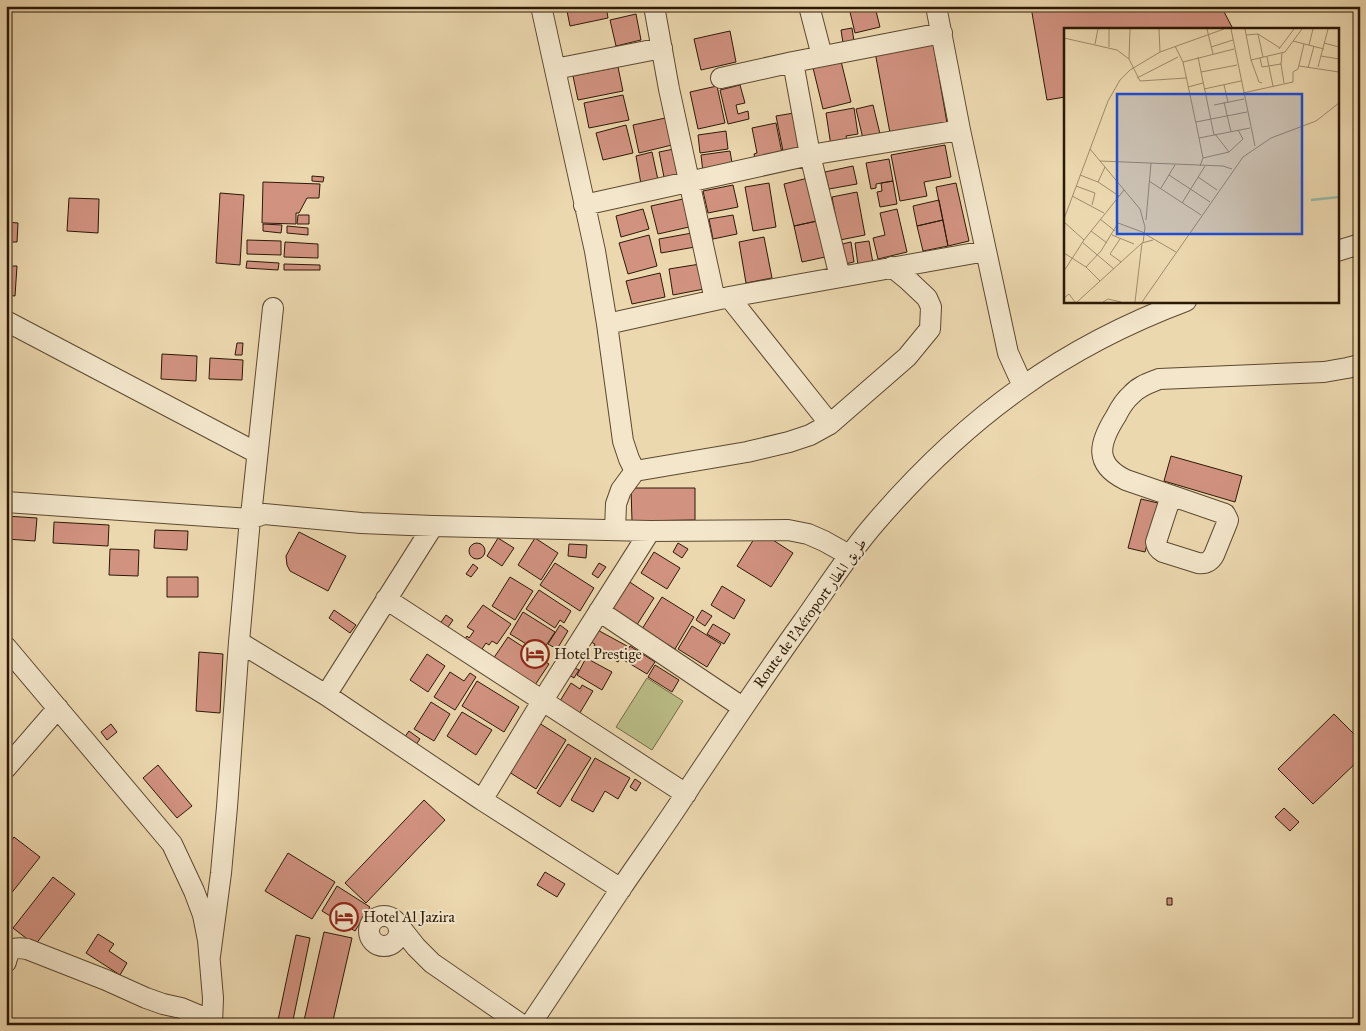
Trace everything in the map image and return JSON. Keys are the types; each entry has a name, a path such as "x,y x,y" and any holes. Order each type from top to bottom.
{"street":[{"path":"541,6 595,251 623,441 628,460 635,471"},
{"path":"654,6 688,181 722,299 830,424"},
{"path":"809,6 822,56"},
{"path":"936,6 960,130 1008,353 1023,386"},
{"path":"721,78 942,33"},
{"path":"555,69 662,48"},
{"path":"793,62 810,155 840,276"},
{"path":"584,205 810,155 960,130"},
{"path":"1338,251 1360,244"},
{"path":"607,324 840,276 986,251"},
{"path":"615,530 616,504 621,490 635,471 764,448 810,435 830,424 907,357 930,329 931,307 927,298 892,267"},
{"name":"Route de l'Aéroport طريق المطار","path":"530,1025 620,889 686,794 742,707 849,555 880,518 930,465 960,437 1023,386 1098,341 1184,302"},
{"path":"210,956 221,872 239,642 273,308"},
{"path":"6,321 257,453"},
{"path":"1171,496 1133,483 1115,474 1106,465 1102,453 1102,441 1107,429 1132,393 1145,384 1159,379 1324,372 1360,365"},
{"path":"6,502 251,512 361,523 434,526 650,531 788,530 808,534 849,555"},
{"path":"326,694 434,526"},
{"path":"482,800 650,531"},
{"path":"386,599 686,794"},
{"path":"599,612 742,707"},
{"path":"239,642 326,694 482,800 620,889"},
{"path":"6,647 172,844 194,891 208,940 213,998 212,1023 181,1008 146,998 28,949 14,949 8,955 6,962"},
{"path":"11,755 58,708"},
{"path":"432,964 376,944 370,937 371,924 383,916 392,919 432,964 522,1025"}],"green space":[{"path":"647,678 683,701 652,750 616,727"}],"building":[{"path":"566,6 606,6 608,18 570,26"},
{"path":"667,6 696,6 668,12"},
{"path":"1221,6 1232,28 1064,28 1064,97 1047,100 1031,7"},
{"path":"875,7 880,27 855,33 850,12"},
{"path":"636,14 641,40 616,46 610,20"},
{"path":"852,28 854,41 843,43 841,30"},
{"path":"730,31 736,62 701,70 694,39"},
{"path":"933,42 947,123 890,133 875,52"},
{"path":"841,61 851,102 823,109 813,68"},
{"path":"618,67 623,91 578,100 573,76"},
{"path":"740,85 745,103 736,105 738,114 748,111 749,119 728,124 720,90"},
{"path":"717,86 725,123 698,129 690,92"},
{"path":"623,95 629,120 589,128 584,103"},
{"path":"873,105 881,138 864,143 856,109"},
{"path":"854,108 858,134 846,136 848,144 831,146 826,113"},
{"path":"800,112 808,151 784,156 776,116"},
{"path":"670,117 676,144 639,153 633,125"},
{"path":"776,123 783,158 756,163 754,154 757,153 752,128"},
{"path":"626,125 633,153 603,160 596,133"},
{"path":"726,131 728,149 700,153 698,135"},
{"path":"945,145 951,177 924,182 927,196 900,201 891,155"},
{"path":"674,149 679,174 664,177 659,152"},
{"path":"730,151 733,169 703,172 701,155"},
{"path":"652,152 658,180 641,184 636,156"},
{"path":"889,159 893,181 876,184 876,188 871,189 866,163"},
{"path":"853,166 857,184 829,189 825,172"},
{"path":"312,176 324,177 323,182 312,181"},
{"path":"808,178 817,221 794,226 784,184"},
{"path":"893,181 897,204 880,207 877,192 882,191 881,183"},
{"path":"263,182 320,184 319,198 307,198 299,213 296,213 296,224 262,223"},
{"path":"769,183 776,227 753,231 745,187"},
{"path":"956,183 969,241 948,246 936,187"},
{"path":"733,185 738,207 708,213 703,191"},
{"path":"857,192 865,235 840,240 832,197"},
{"path":"220,193 244,195 240,265 216,263"},
{"path":"69,198 99,199 98,233 67,231"},
{"path":"683,199 689,227 658,234 651,206"},
{"path":"939,200 943,220 917,226 913,206"},
{"path":"643,209 649,229 621,237 616,216"},
{"path":"897,209 907,252 878,259 873,238 885,235 880,213"},
{"path":"298,215 309,215 309,224 297,224"},
{"path":"733,215 737,234 713,239 709,219"},
{"path":"943,220 948,246 923,251 917,226"},
{"path":"817,221 825,257 802,262 794,226"},
{"path":"6,222 18,223 17,242 6,242"},
{"path":"263,224 282,225 281,233 263,231"},
{"path":"287,226 308,228 308,235 287,233"},
{"path":"692,233 695,247 661,253 659,239"},
{"path":"649,235 657,266 628,274 619,243"},
{"path":"764,237 772,278 746,283 739,242"},
{"path":"247,240 281,241 281,255 247,254"},
{"path":"869,241 873,263 858,265 855,243"},
{"path":"285,242 318,244 318,258 284,257"},
{"path":"851,242 854,262 845,264 842,244"},
{"path":"247,261 279,263 278,270 246,268"},
{"path":"284,264 320,265 320,270 284,270"},
{"path":"700,264 704,289 673,295 669,269"},
{"path":"6,266 17,266 15,296 6,295"},
{"path":"660,273 665,297 632,304 626,281"},
{"path":"237,343 243,343 242,355 235,355"},
{"path":"162,354 197,356 196,381 161,379"},
{"path":"210,358 243,360 242,380 209,379"},
{"path":"1171,456 1242,476 1235,502 1164,481"},
{"path":"631,488 695,488 695,520 632,521"},
{"path":"1141,499 1158,503 1145,552 1128,548"},
{"path":"6,516 37,518 35,541 6,539"},
{"path":"54,522 109,525 108,546 53,543"},
{"path":"155,530 188,531 187,550 154,548"},
{"path":"759,531 793,553 771,587 737,566"},
{"path":"299,532 346,556 328,591 290,571 287,565 286,556"},
{"path":"498,538 514,548 502,566 487,556"},
{"path":"535,538 558,553 541,580 518,565"},
{"path":"477,543 483,545 485,551 483,557 477,559 471,557 469,551 471,545"},
{"path":"678,543 688,549 682,558 673,552"},
{"path":"569,544 587,545 586,558 568,556"},
{"path":"110,549 139,550 138,576 109,575"},
{"path":"654,552 680,568 667,589 641,573"},
{"path":"555,563 594,588 580,611 540,585"},
{"path":"599,563 606,567 598,578 592,574"},
{"path":"473,564 478,568 471,577 466,574"},
{"path":"167,577 198,577 198,597 167,597"},
{"path":"510,577 533,591 515,620 492,606"},
{"path":"622,577 654,598 633,631 601,610"},
{"path":"722,586 745,600 734,619 711,605"},
{"path":"539,590 571,611 564,623 560,620 555,628 526,609"},
{"path":"662,597 694,617 675,649 642,629"},
{"path":"483,605 511,624 497,644 492,641 489,645 486,643 480,655 462,643 474,631 467,627"},
{"path":"334,610 356,625 350,633 329,618"},
{"path":"702,610 712,616 705,626 696,620"},
{"path":"523,612 555,632 541,653 510,634"},
{"path":"446,615 453,620 446,630 439,625"},
{"path":"713,624 730,634 724,644 707,634"},
{"path":"560,625 568,631 557,649 548,644"},
{"path":"692,626 721,644 707,667 678,649"},
{"path":"592,627 627,646 618,662 593,648 595,644 585,639"},
{"path":"508,637 549,664 533,688 491,662"},
{"path":"630,646 655,662 647,674 622,659"},
{"path":"199,652 223,654 220,713 196,711"},
{"path":"427,654 445,666 428,692 410,680"},
{"path":"586,658 612,672 602,690 577,675"},
{"path":"569,665 579,670 574,678 564,672"},
{"path":"655,665 679,680 672,692 648,677"},
{"path":"450,672 464,681 470,673 476,677 455,710 434,697"},
{"path":"477,681 519,707 504,732 462,706"},
{"path":"571,683 580,689 582,685 593,691 578,716 560,701"},
{"path":"431,702 450,714 434,741 414,729"},
{"path":"462,712 492,730 476,755 447,736"},
{"path":"1334,714 1360,740 1360,759 1313,804 1278,769"},
{"path":"539,723 566,740 536,789 509,772"},
{"path":"111,724 117,732 107,740 101,732"},
{"path":"409,731 420,739 415,746 404,738"},
{"path":"568,744 591,758 560,807 537,793"},
{"path":"595,758 630,778 618,799 605,791 593,812 571,800"},
{"path":"158,765 192,806 177,818 143,778"},
{"path":"635,779 641,783 636,791 630,787"},
{"path":"424,800 445,820 366,903 345,883"},
{"path":"1284,808 1299,822 1290,831 1275,817"},
{"path":"6,828 12,833 6,840"},
{"path":"14,837 40,857 6,900 6,848"},
{"path":"288,853 335,882 312,919 265,891"},
{"path":"545,872 565,884 557,897 537,885"},
{"path":"53,877 75,894 35,945 13,928"},
{"path":"337,886 370,907 355,931 322,911"},
{"path":"1167,898 1172,898 1172,905 1167,905"},
{"path":"324,932 352,938 332,1025 303,1025"},
{"path":"98,934 114,944 109,951 127,963 120,975 86,953"},
{"path":"296,935 310,938 292,1025 277,1025"}],"place":[{"name":"Hotel Prestige","path":"535,654"},
{"name":"Hotel Al Jazira","path":"344,917"}]}
